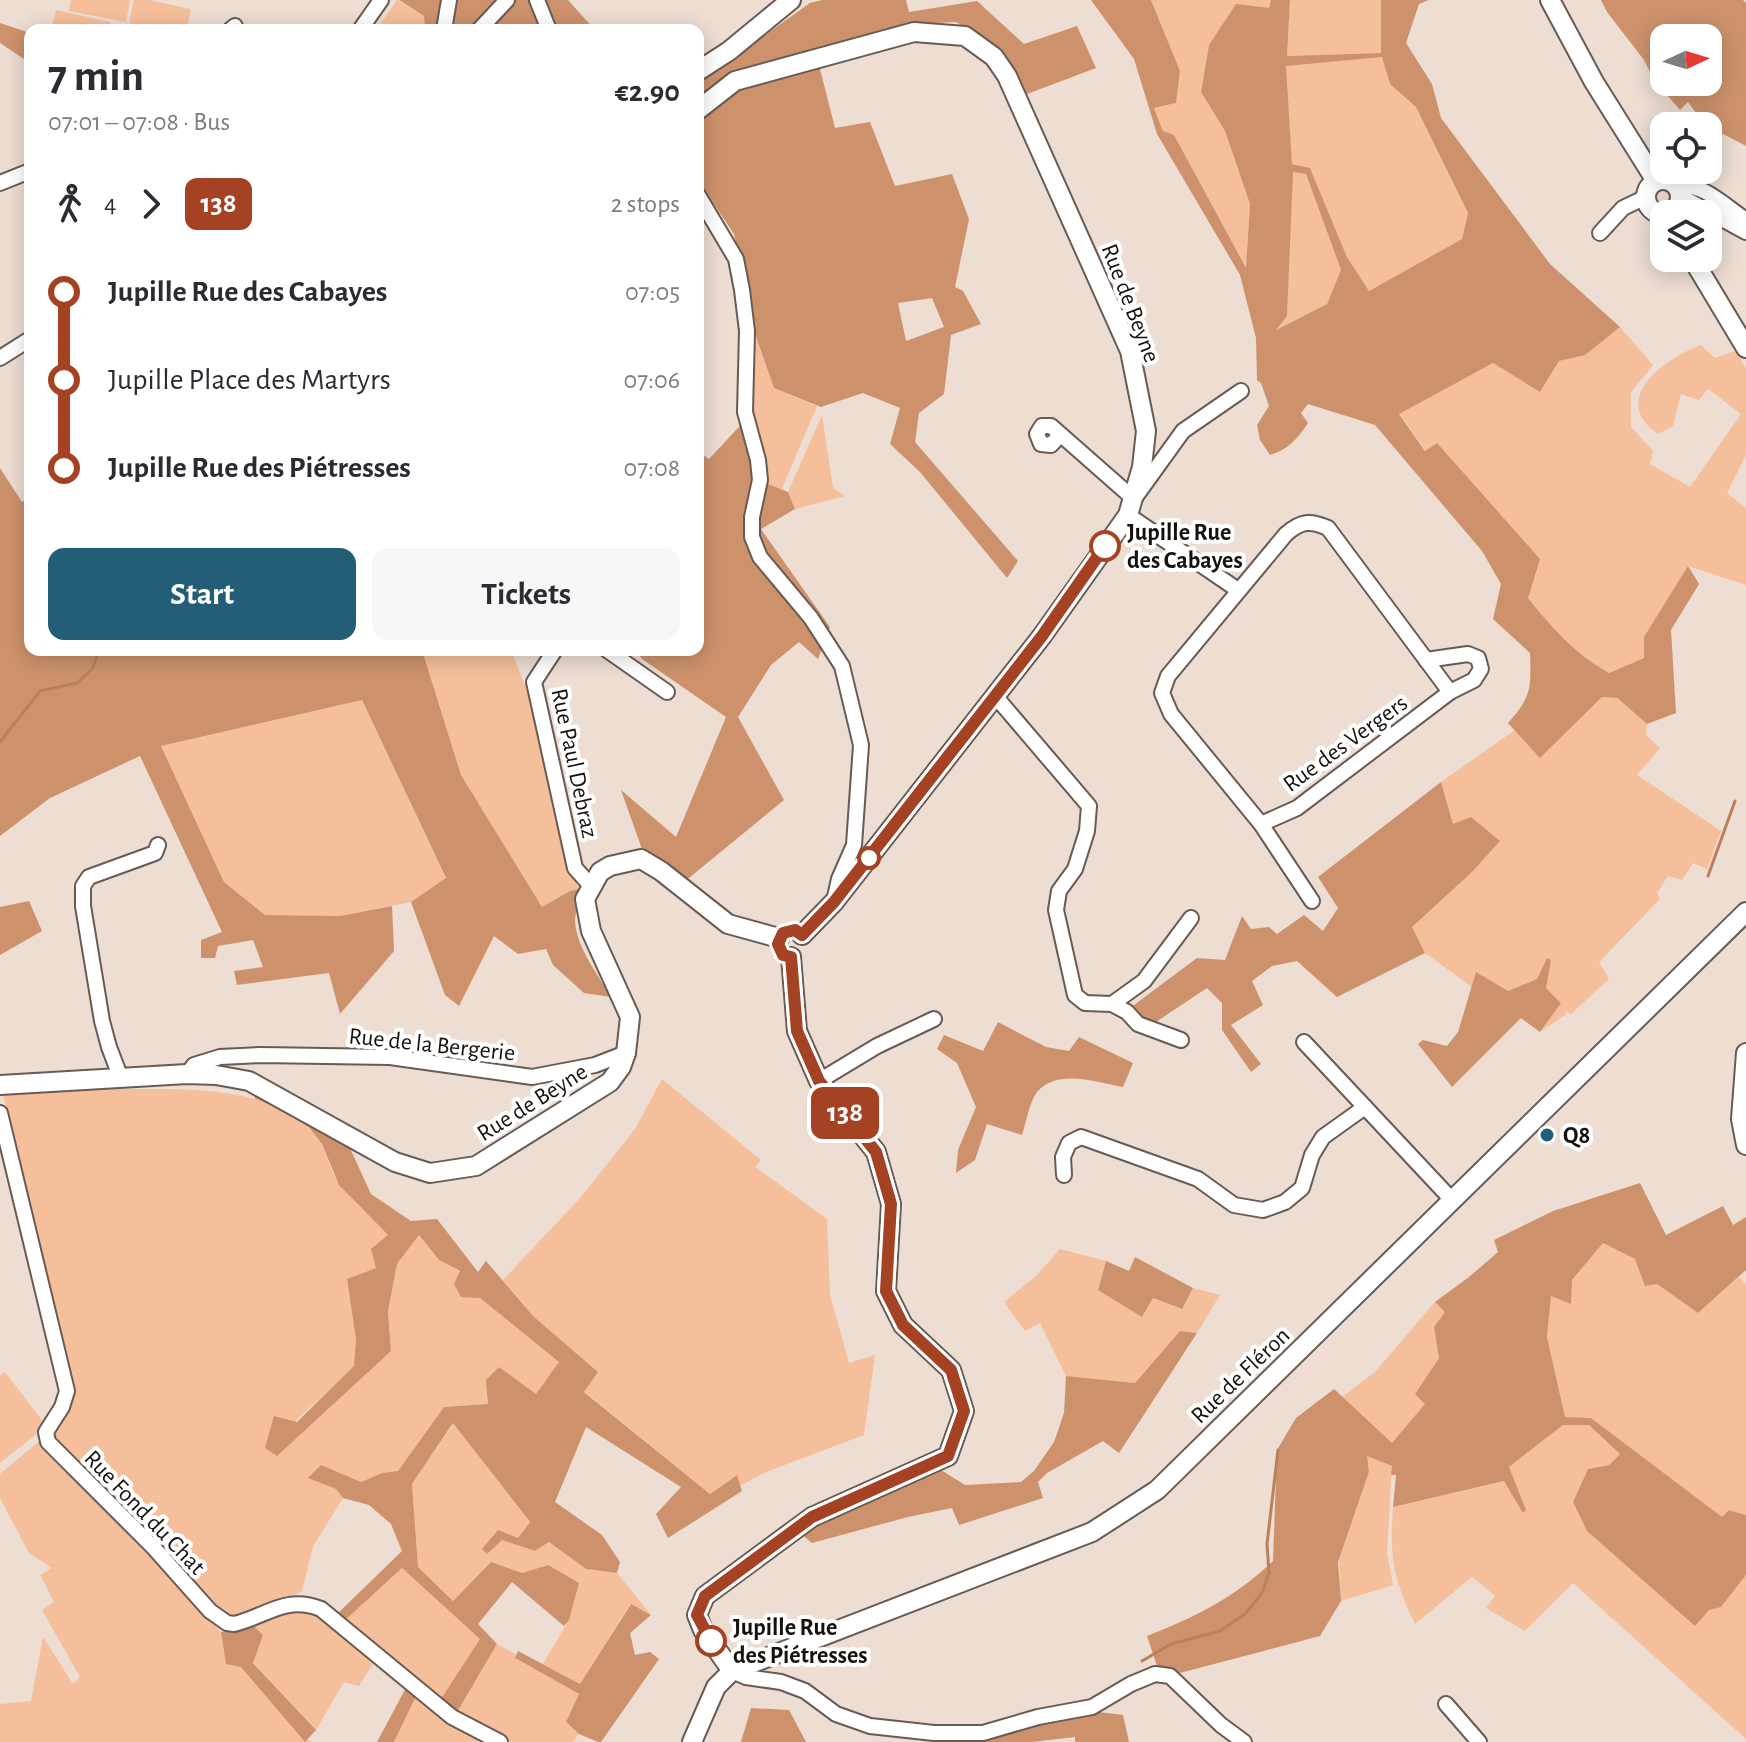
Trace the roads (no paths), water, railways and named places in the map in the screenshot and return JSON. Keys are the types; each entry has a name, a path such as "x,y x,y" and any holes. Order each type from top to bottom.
{"street":[{"path":"364,24 381,0"},
{"path":"445,24 449,0"},
{"path":"485,24 507,0"},
{"path":"537,0 547,24"},
{"path":"704,67 729,51 791,0"},
{"path":"1550,0 1651,189 1650,208"},
{"name":"Rue de Beyne","path":"704,105 735,81 914,32 965,36 994,57 1007,76 1130,351 1146,431 1142,467 1131,507 996,697 834,902 802,935"},
{"path":"0,183 24,173"},
{"path":"1600,233 1623,208 1651,189 1670,181 1679,192 1746,232"},
{"path":"1679,192 1692,186 1709,193 1746,220"},
{"path":"1677,200 1679,192"},
{"path":"704,205 736,259 742,290 747,331 745,412 760,480 752,517 752,537 760,557 811,618 842,666 861,745 854,845 839,879 834,902"},
{"path":"1701,272 1745,342"},
{"path":"0,358 24,343"},
{"path":"1131,507 1183,431 1241,391"},
{"path":"1060,435 1131,507 1238,590"},
{"path":"1312,901 1261,824 1171,714 1162,693 1168,676 1286,534 1299,523 1313,521 1328,528 1450,692"},
{"name":"Rue des Vergers","path":"1261,824 1297,808 1450,692 1474,680 1481,669 1478,658 1468,654 1426,660"},
{"name":"Rue Paul Debraz","path":"551,656 534,682 575,868 591,886"},
{"path":"616,656 667,692"},
{"path":"996,697 1089,806 1087,831 1075,869 1059,891 1056,910 1075,995 1085,1003 1112,1004 1127,1012 1138,1024 1181,1040"},
{"path":"120,1076 102,1021 83,906 83,886 89,877 155,853 158,845"},
{"path":"626,1053 630,1017 591,931 585,899 600,872 610,866 641,859 728,924 779,938"},
{"name":"Rue de Fléron","path":"732,1671 1092,1532 1157,1490 1746,912"},
{"path":"1112,1004 1144,981 1191,918"},
{"path":"795,930 802,935 805,937 805,950 796,958 783,955 778,944 783,933 795,930"},
{"path":"791,957 797,1031 819,1081 876,1152 891,1204 886,1291 903,1325 951,1370 964,1411 948,1456 812,1517 705,1596 697,1615 703,1630 732,1671 805,1691 836,1714 870,1726 935,1738 983,1733 1038,1717 1092,1707 1155,1674 1170,1676 1221,1725 1244,1742"},
{"path":"819,1081 877,1046 934,1019"},
{"path":"1304,1042 1453,1201"},
{"name":"Rue de Beyne","path":"0,1085 187,1074 249,1081 395,1162 430,1173 476,1166 610,1082 626,1053"},
{"name":"Rue de la Bergerie","path":"187,1074 194,1065 220,1057 260,1055 390,1057 532,1077 595,1065 626,1053"},
{"path":"1745,1141 1741,1119 1746,1053"},
{"path":"1064,1175 1063,1157 1069,1143 1081,1137 1198,1179 1234,1205 1263,1210 1285,1202 1302,1188 1312,1155 1323,1137 1365,1107"},
{"name":"Rue Fond du Chat","path":"0,1113 67,1391 62,1407 46,1432 48,1442 221,1620 234,1624 276,1606 305,1603 321,1609 452,1717 500,1742"},
{"path":"692,1742 716,1687 732,1671"},
{"path":"1446,1704 1479,1742"}],"waterway":[{"path":"0,742 40,691 77,683 93,668 97,656"},
{"path":"1708,876 1735,801"},
{"path":"1142,1661 1171,1644 1220,1631 1245,1614 1262,1593 1269,1573 1267,1544 1278,1450"}],"place":[{"name":"Jupille Rue des Cabayes","path":"1105,546"},
{"name":"Q8","path":"1547,1135"},
{"name":"Jupille Rue des Piétresses","path":"711,1641"}]}
